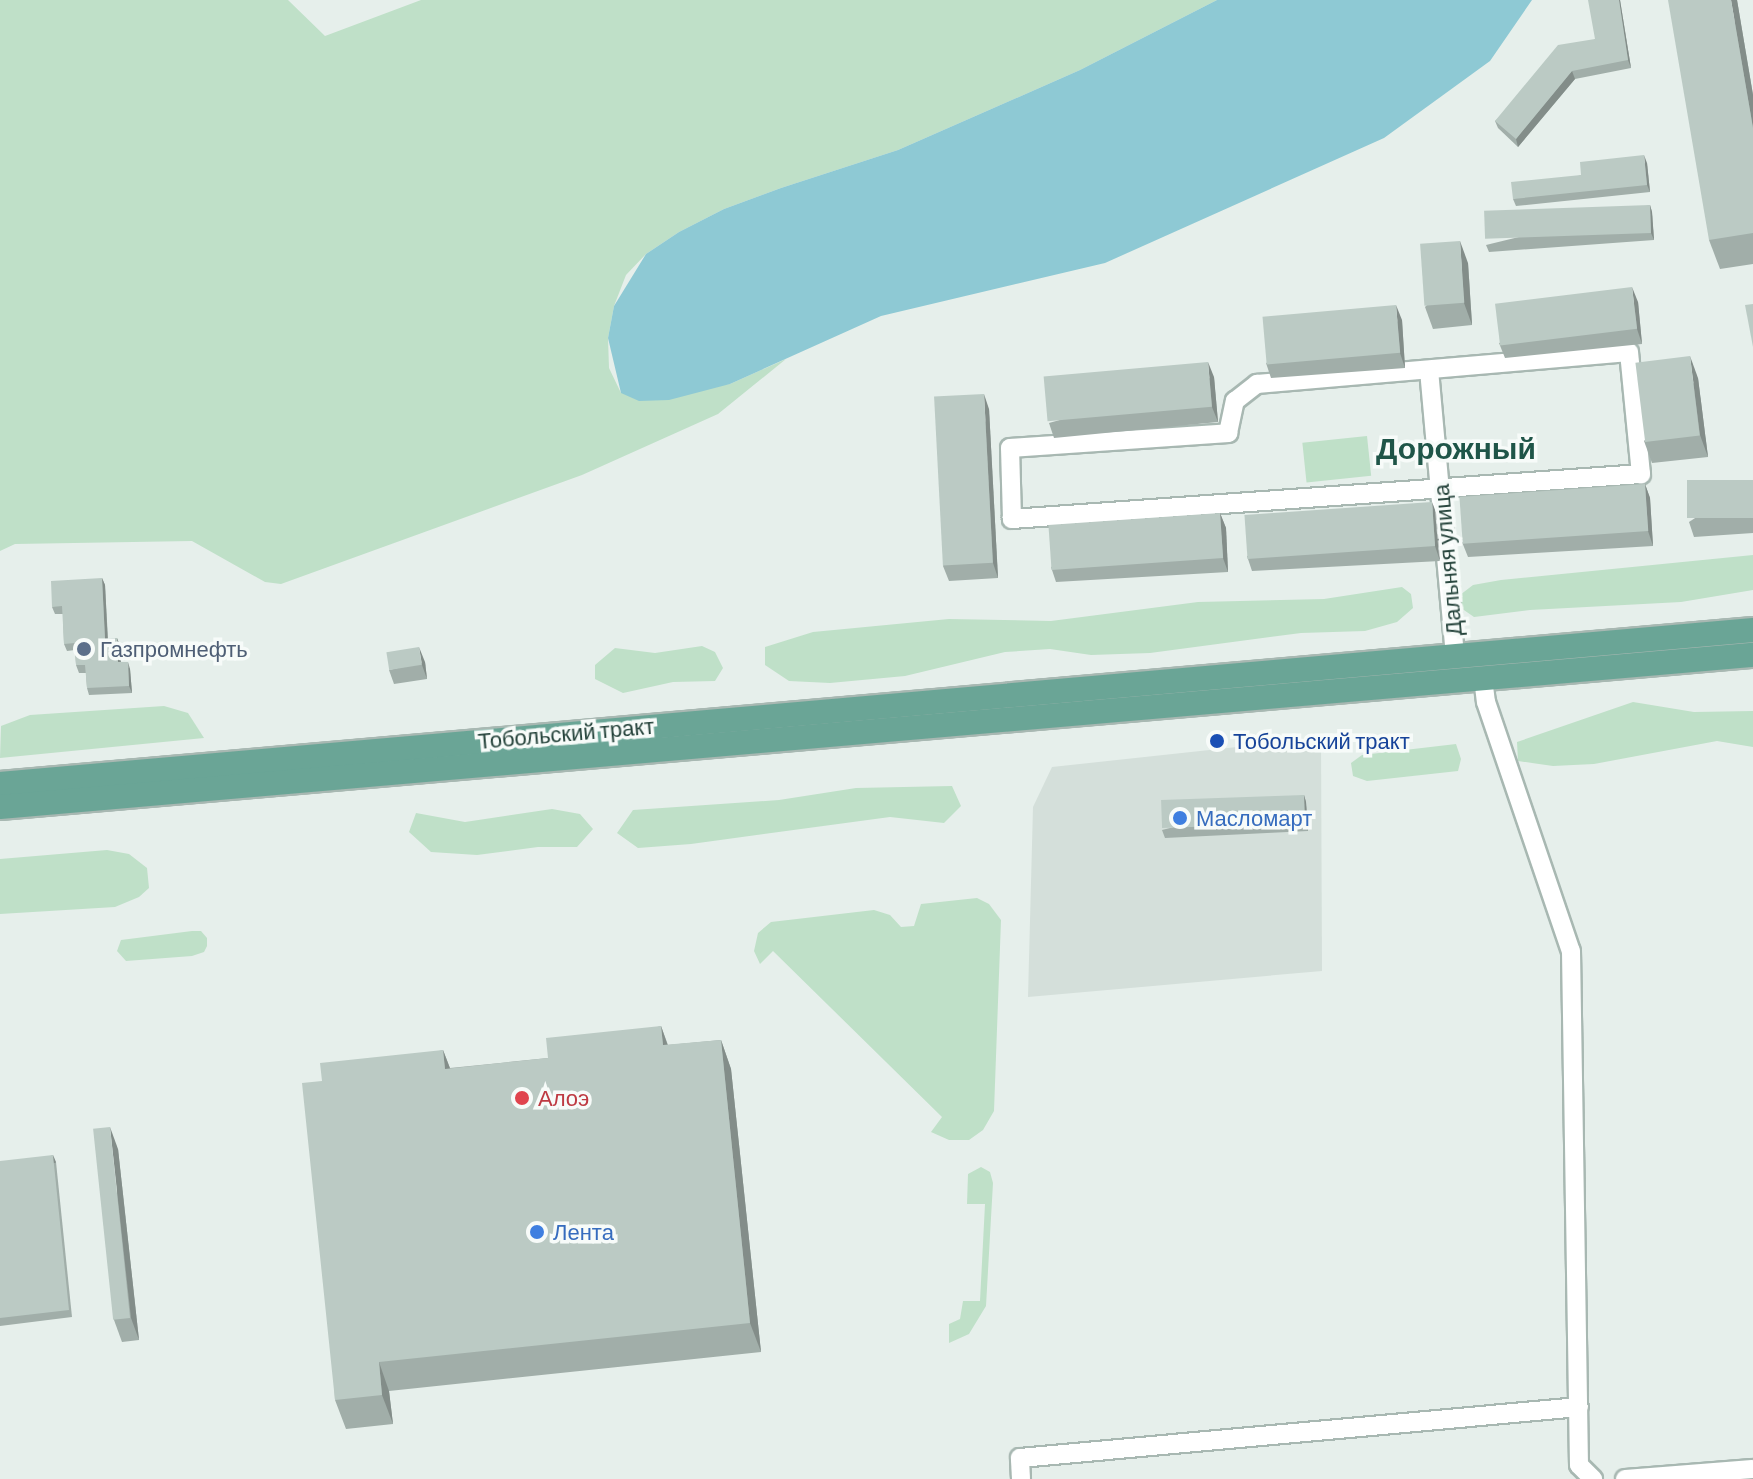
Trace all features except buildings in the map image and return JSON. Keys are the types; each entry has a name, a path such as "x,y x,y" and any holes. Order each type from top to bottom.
{"main road":[{"name":"Тобольский тракт","path":"0,784 1753,630"},
{"name":"Тобольский тракт","path":"0,807 1753,655"}],"street":[{"path":"1629,352 1641,474 1012,519 1010,448 1228,433 1235,401 1257,384 1429,370 1629,352"},
{"name":"Дальняя улица","path":"1429,370 1455,655"},
{"path":"1483,678 1486,702 1571,951 1579,1465 1593,1479"},
{"path":"1021,1479 1020,1458 1579,1407"},
{"path":"1625,1479 1753,1469"}],"shaded area":[{"path":"1321,738 1322,971 1028,997 1033,807 1052,767"}],"green space":[{"path":"0,0 288,0 325,36 421,0 1217,0 1080,70 898,150 724,209 679,232 646,254 626,275 614,306 608,338 609,368 621,393 730,384 786,359 718,414 582,475 281,584 265,582 192,541 15,544 0,551"},
{"path":"1367,436 1371,476 1307,483 1302,443"},
{"path":"1753,555 1753,590 1681,602 1530,610 1474,617 1461,608 1460,595 1473,585"},
{"path":"1402,587 1411,594 1413,608 1397,622 1365,631 1301,633 1150,653 1091,655 1050,649 1005,652 905,676 830,683 789,681 765,665 765,647 813,632 949,619 1051,621 1198,602 1324,599"},
{"path":"702,646 715,652 723,668 715,681 673,682 623,693 595,679 595,665 615,648 655,653"},
{"path":"1633,702 1694,712 1753,711 1753,747 1717,741 1594,764 1553,766 1518,761 1517,742"},
{"path":"164,706 188,713 204,738 0,758 1,726 30,715"},
{"path":"1456,744 1461,759 1458,771 1367,781 1353,776 1351,763 1362,755"},
{"path":"952,786 961,806 944,823 890,817 691,844 638,848 617,833 633,810 779,800 856,788"},
{"path":"552,809 580,814 593,829 577,847 538,847 477,855 431,852 409,832 416,813 465,822"},
{"path":"107,850 129,854 147,868 149,888 139,897 115,907 0,914 0,859"},
{"path":"977,898 989,904 1001,920 994,1111 983,1130 969,1140 949,1140 931,1132 942,1117 773,951 760,964 754,951 758,933 771,922 874,910 890,915 901,927 914,926 921,904"},
{"path":"201,931 207,938 204,952 192,956 126,961 117,951 121,940"},
{"path":"981,1167 990,1172 993,1183 986,1306 969,1334 949,1343 949,1324 960,1319 963,1301 980,1301 985,1204 967,1204 968,1174"}],"water":[{"path":"1217,0 1532,0 1490,61 1384,138 1105,263 881,316 730,384 669,400 639,401 621,393 608,338 614,306 646,254 679,232 724,209 898,150 1080,70"}],"place":[{"name":"Газпромнефть","path":"84,649"},
{"name":"Тобольский тракт","path":"1217,741"},
{"name":"Масломарт","path":"1180,818"},
{"name":"Алоэ","path":"522,1098"},
{"name":"Лента","path":"537,1232"}],"district":[{"name":"Дорожный","path":"1456,447"}]}
